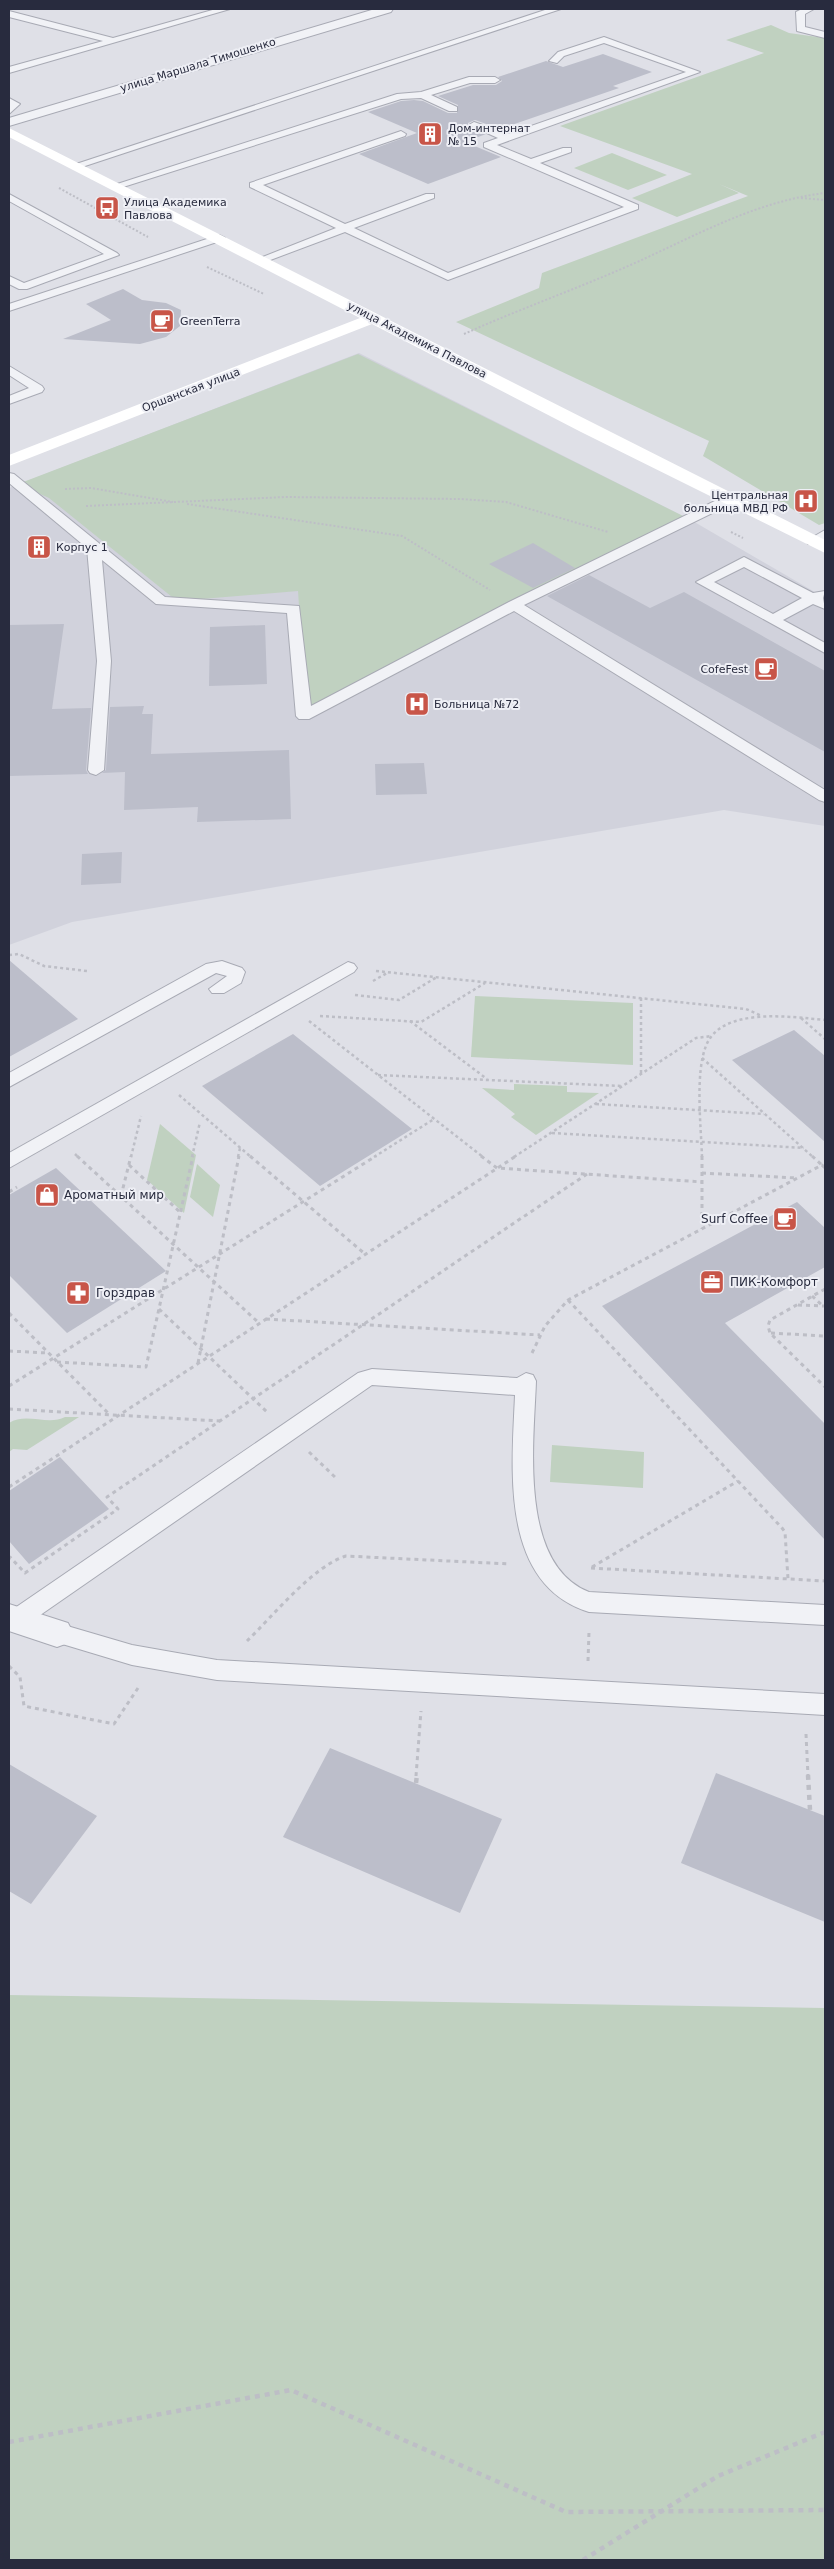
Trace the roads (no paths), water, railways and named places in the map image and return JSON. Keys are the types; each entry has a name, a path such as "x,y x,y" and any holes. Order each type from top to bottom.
{"street":[{"name":"улица Маршала Тимошенко","path":"9,122 387,9"},
{"name":"улица Академика Павлова","path":"9,132 730,499 821,541"},
{"name":"Оршанская улица","path":"9,461 374,318"},
{"path":"12,1619 57,1633"}],"lane":[{"path":"9,70 225,9"},
{"path":"75,166 556,9"},
{"path":"810,9 801,12 800,29 825,35"},
{"path":"9,14 113,40"},
{"path":"400,134 254,185 448,276 634,207 488,145 695,72 604,40 561,54 554,60"},
{"path":"116,186 400,96 422,95 469,80 495,80"},
{"path":"422,95 453,109"},
{"path":"9,101 16,104 9,111"},
{"path":"474,125 508,138"},
{"path":"531,163 568,150"},
{"path":"9,196 113,255 22,287 9,279"},
{"path":"261,260 430,196"},
{"path":"9,308 219,238"},
{"path":"9,370 38,389 9,400"},
{"path":"9,478 161,601 294,609 304,716 514,605 730,499"},
{"path":"94,546 104,661 96,770"},
{"path":"821,598 744,561 703,582 825,649"},
{"path":"773,620 821,598"},
{"path":"514,605 825,797"},
{"path":"9,1081 212,968 222,967 236,972 235,979 218,989"},
{"path":"9,1161 348,968"},
{"path":"12,1619 366,1379 372,1377 526,1384 523,1486 529,1532 544,1566 570,1594 589,1602 825,1615"},
{"path":"57,1633 132,1656 217,1670 825,1705"}],"place":[{"name":"Дом-интернат № 15","path":"430,134"},
{"name":"Улица Академика Павлова","path":"107,208"},
{"name":"GreenTerra","path":"162,321"},
{"name":"Центральная больница МВД РФ","path":"806,501"},
{"name":"Корпус 1","path":"39,547"},
{"name":"CofeFest","path":"766,669"},
{"name":"Больница №72","path":"417,704"},
{"name":"Ароматный мир","path":"47,1195"},
{"name":"Surf Coffee","path":"785,1219"},
{"name":"ПИК-Комфорт","path":"712,1282"},
{"name":"Горздрав","path":"78,1293"}]}
